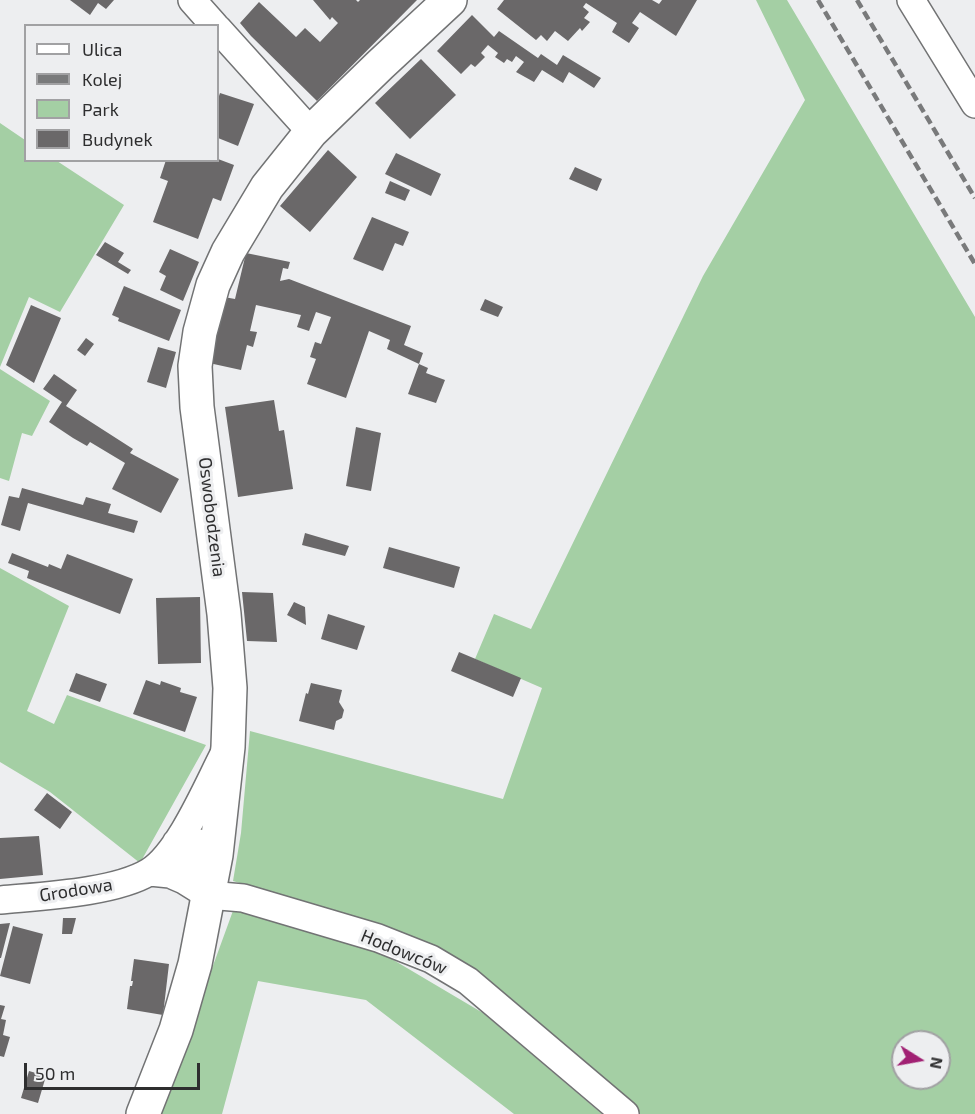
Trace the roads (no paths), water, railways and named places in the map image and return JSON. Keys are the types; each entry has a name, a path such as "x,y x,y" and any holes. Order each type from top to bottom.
{"street":[{"path":"192,0 213,24"},
{"name":"Oswobodzenia","path":"143,1114 176,1030 195,964 216,855 228,747 230,688 224,614 197,406 195,366 200,332 213,285 228,252 267,187 311,132 450,0"},
{"path":"911,0 975,104"},
{"path":"219,30 311,132"},
{"name":"Grodowa","path":"160,873 228,747"},
{"path":"176,843 201,842 213,848 216,855"},
{"name":"Grodowa","path":"0,900 112,886 216,855"},
{"path":"160,873 208,895"},
{"name":"Hodowców","path":"208,895 243,898 378,938 431,959 468,981 625,1114"}],"railway":[{"path":"818,0 975,264"},
{"path":"857,0 975,198"}]}
